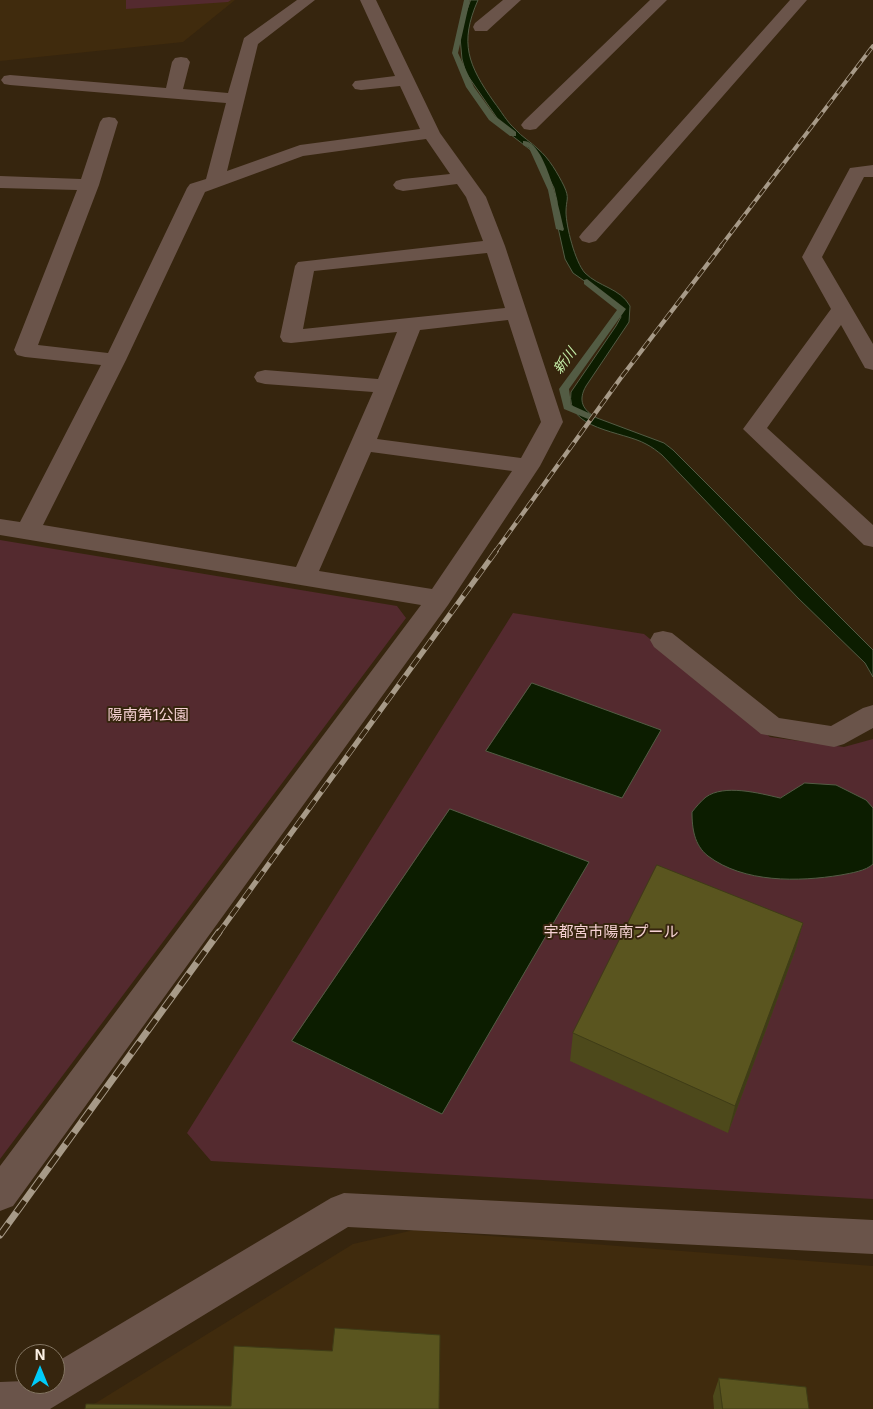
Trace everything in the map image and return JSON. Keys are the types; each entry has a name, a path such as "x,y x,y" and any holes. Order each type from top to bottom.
{"street":[{"path":"215,182 250,42 307,0"},
{"path":"0,1194 439,599 528,466 552,422 495,246 476,197 431,133 368,0"},
{"path":"481,27 513,0"},
{"path":"530,125 658,0"},
{"path":"590,237 799,0"},
{"path":"173,94 181,62"},
{"path":"10,80 237,99"},
{"path":"361,85 406,80"},
{"path":"109,122 89,185 26,350 115,360"},
{"path":"28,531 115,360 197,188 300,151 431,133"},
{"path":"873,171 857,172 812,258 873,363"},
{"path":"403,185 462,178"},
{"path":"0,182 89,185"},
{"path":"495,246 305,266 292,337 516,313"},
{"path":"841,310 755,429 869,529"},
{"path":"304,576 363,444 411,325"},
{"path":"265,376 386,386"},
{"path":"363,444 528,466"},
{"path":"0,527 439,599"},
{"path":"663,640 772,727 834,736 873,715"},
{"path":"0,1401 29,1400 344,1210 873,1237"}],"shaded area":[{"path":"0,0 235,0 183,42 0,61"},
{"path":"471,0 478,0 472,15 468,41 469,53 478,76 509,123 546,157 562,181 567,197 566,218 569,235 581,268 591,278 621,295 630,306 629,322 586,386 582,396 585,408 597,418 664,443 673,450 873,650 873,677 865,663 798,598 662,455 646,444 586,422 577,414 572,405 571,392 621,317 616,303 573,273 565,259 557,223 557,201 554,188 542,164 537,155 506,131 466,73 462,59 460,37 463,21"},
{"path":"532,683 661,730 622,798 486,751"},
{"path":"805,783 836,785 866,800 873,808 873,864 862,870 841,875 807,879 772,878 755,876 722,865 703,852 693,830 692,812 706,797 713,793 732,790 780,798"},
{"path":"450,809 589,862 442,1114 292,1041"},
{"path":"414,1230 873,1266 873,1409 86,1409 353,1244"}],"green space":[{"path":"126,0 231,0 228,2 126,9"},
{"name":"陽南第1公園","path":"0,540 397,606 406,618 0,1159"},
{"name":"宇都宮市陽南プール","path":"513,613 644,634 770,737 844,747 873,739 873,1199 211,1161 187,1133"}],"building":[{"path":"657,865 803,923 735,1106 573,1033"},
{"path":"335,1328 440,1335 439,1409 85,1409 86,1404 231,1406 234,1346 332,1351"},
{"path":"719,1378 806,1387 809,1409 723,1409"}],"waterway":[{"name":"新川","path":"467,0 455,53 470,87 492,118 513,134"},
{"name":"新川","path":"526,143 532,147 552,190 560,229"},
{"name":"新川","path":"587,282 622,309 564,389 567,407 588,416"}],"railway":[{"path":"721,246 873,46"},
{"path":"495,552 620,379 722,245"},
{"path":"218,934 496,551"},
{"path":"0,1235 219,932"}]}
